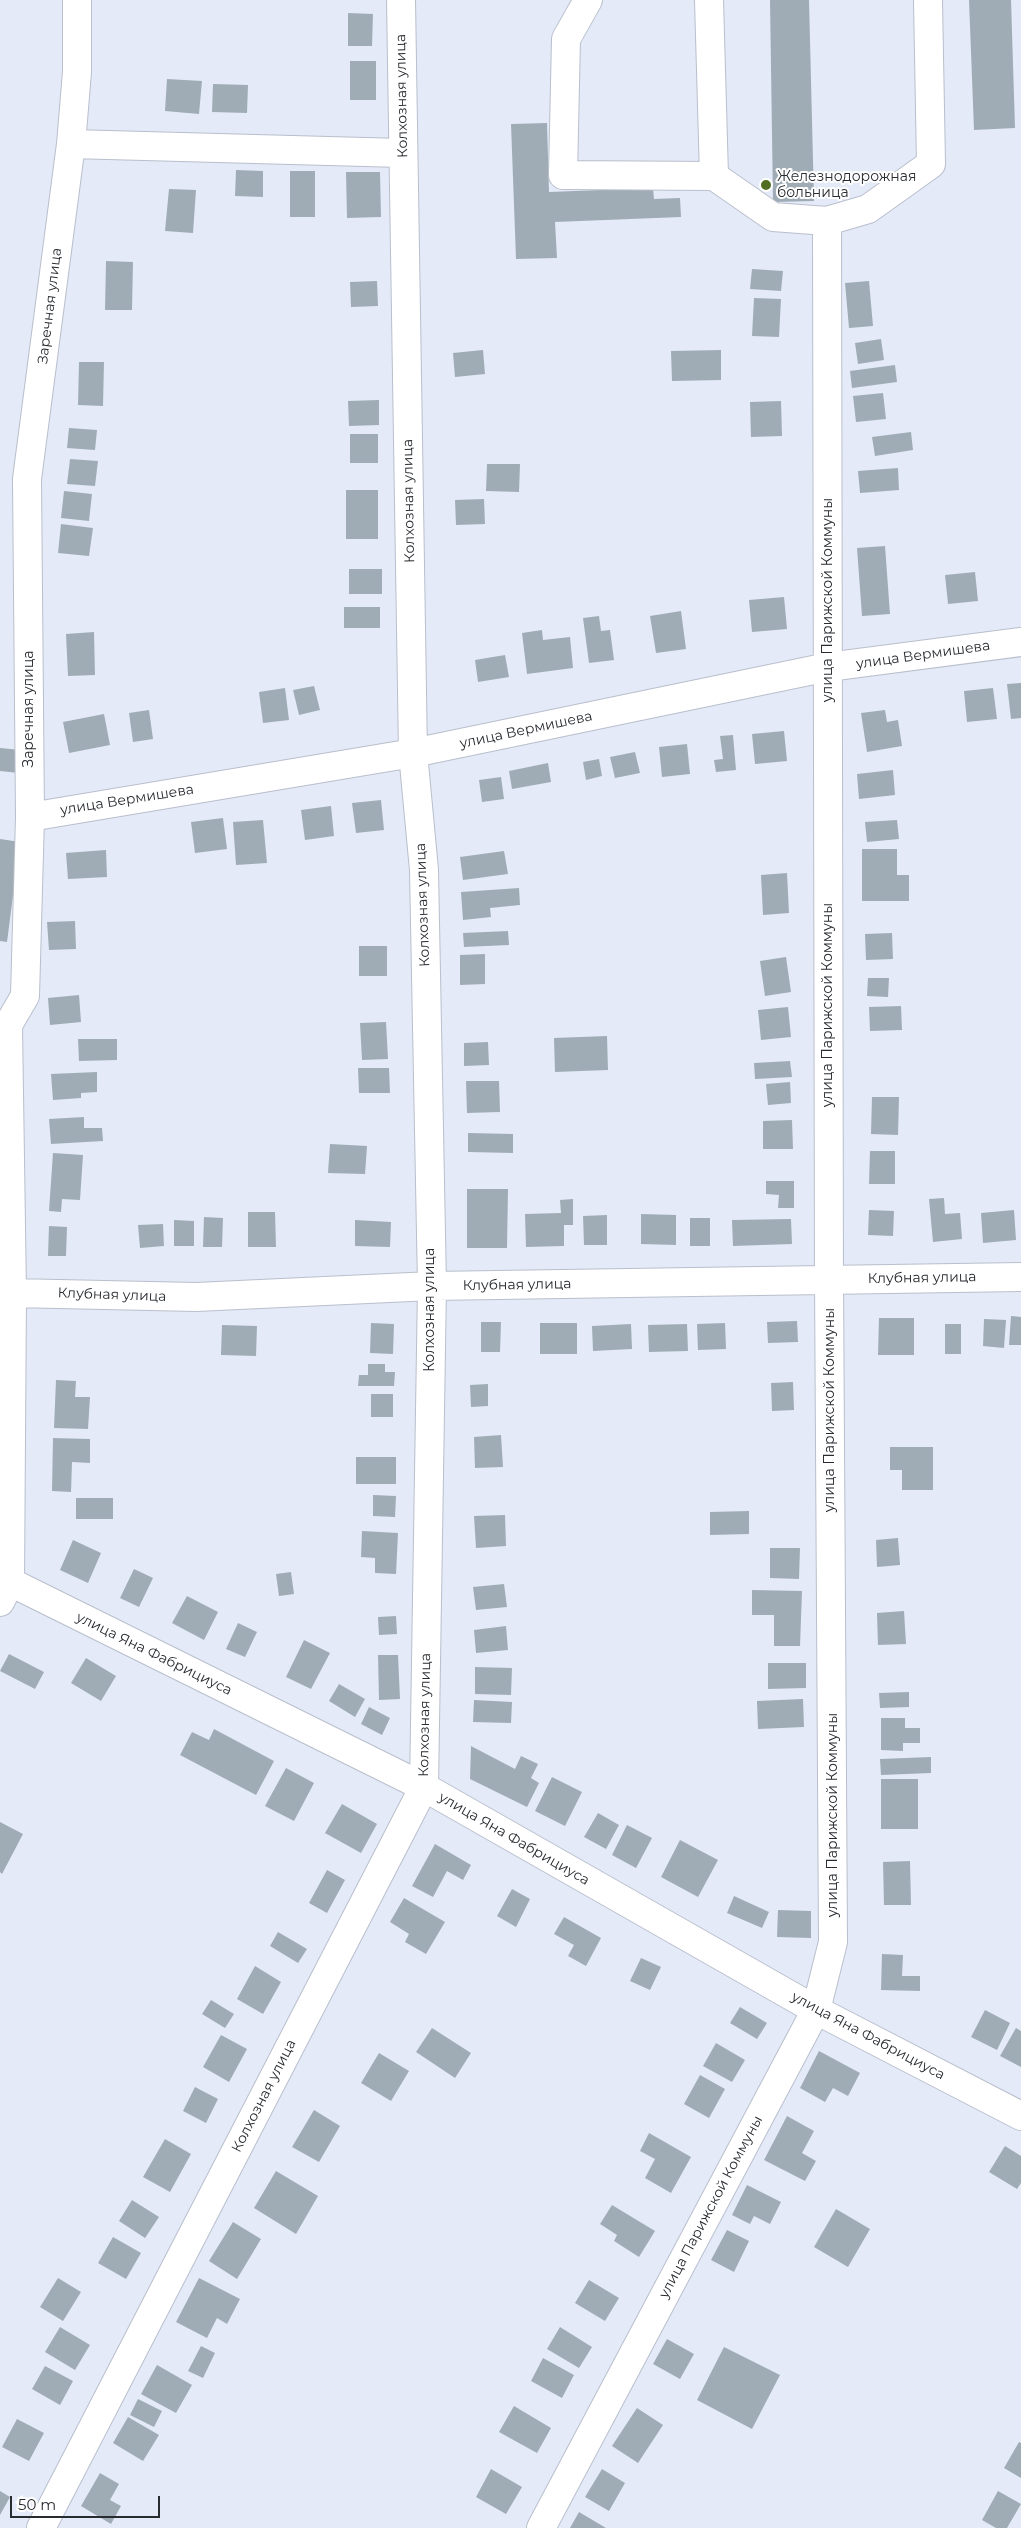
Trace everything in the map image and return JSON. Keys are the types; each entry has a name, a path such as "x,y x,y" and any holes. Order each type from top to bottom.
{"street":[{"name":"Заречная улица","path":"3,1587 12,1292 8,1025 25,996 30,817 27,478 71,144 77,72 77,0"},
{"name":"Колхозная улица","path":"41,2528 424,1787 432,1286 424,870 414,753 400,0"},
{"path":"588,0 566,39 563,175 714,176 773,217 827,221 868,210 931,164 928,1"},
{"path":"709,0 714,176"},
{"path":"71,144 402,153"},
{"name":"улица Парижской Коммуны","path":"541,2528 816,2010 834,1942 829,1279 827,221"},
{"name":"улица Вермишева","path":"30,817 414,753 828,667 1021,642"},
{"name":"Клубная улица","path":"12,1292 196,1298 432,1286 1021,1277"},
{"name":"улица Яна Фабрициуса","path":"3,1587 424,1787 816,2010 1021,2116"}],"building":[{"path":"770,0 809,0 814,201 773,202"},
{"path":"969,0 1011,0 1015,128 974,130"},
{"path":"348,13 373,14 372,46 348,46"},
{"path":"350,61 376,61 376,100 350,100"},
{"path":"167,79 202,81 199,114 165,111"},
{"path":"213,84 248,85 247,113 212,112"},
{"path":"547,123 549,192 653,188 654,199 680,198 681,217 555,222 557,258 516,259 511,124"},
{"path":"236,170 263,171 263,197 235,196"},
{"path":"290,171 315,171 315,217 290,217"},
{"path":"346,172 380,172 381,217 347,218"},
{"path":"169,189 196,190 193,233 165,231"},
{"path":"106,261 133,262 132,310 105,310"},
{"path":"752,269 783,271 781,291 750,289"},
{"path":"377,281 378,306 351,307 350,282"},
{"path":"869,281 873,326 849,328 845,283"},
{"path":"754,298 781,299 779,337 752,336"},
{"path":"881,339 884,360 858,364 855,343"},
{"path":"483,350 485,374 455,377 453,353"},
{"path":"721,350 721,380 672,381 671,351"},
{"path":"79,362 104,362 103,406 78,405"},
{"path":"895,365 897,382 852,388 850,371"},
{"path":"883,393 886,419 856,422 853,396"},
{"path":"379,400 379,425 349,426 348,401"},
{"path":"781,401 782,436 751,437 750,402"},
{"path":"69,428 97,430 95,450 67,448"},
{"path":"911,432 913,450 875,456 872,437"},
{"path":"350,434 378,434 378,463 350,463"},
{"path":"70,459 98,461 95,486 67,484"},
{"path":"487,464 520,464 519,492 486,491"},
{"path":"898,468 899,490 860,493 858,471"},
{"path":"346,490 378,490 378,539 346,539"},
{"path":"64,491 92,494 89,521 61,518"},
{"path":"484,499 485,524 456,525 455,500"},
{"path":"61,524 93,528 89,556 58,553"},
{"path":"885,546 890,614 862,616 857,548"},
{"path":"349,569 382,569 382,594 349,594"},
{"path":"975,572 978,601 948,604 945,575"},
{"path":"784,597 787,629 752,632 749,600"},
{"path":"344,607 380,607 380,628 344,628"},
{"path":"681,611 686,649 656,653 650,616"},
{"path":"599,616 601,631 610,630 614,660 589,663 583,618"},
{"path":"542,630 543,640 570,637 573,668 527,674 522,633"},
{"path":"94,632 95,675 68,676 66,634"},
{"path":"505,655 509,677 478,682 475,660"},
{"path":"1021,683 1021,718 1011,719 1007,684"},
{"path":"314,686 320,710 299,715 293,690"},
{"path":"285,688 289,720 263,723 259,692"},
{"path":"993,688 997,719 967,722 964,691"},
{"path":"149,710 153,739 133,742 129,713"},
{"path":"885,710 887,722 898,720 902,746 867,752 861,713"},
{"path":"104,714 110,745 69,753 63,722"},
{"path":"784,731 787,761 755,764 752,734"},
{"path":"733,735 736,770 716,772 714,760 723,759 720,736"},
{"path":"687,744 690,774 662,777 659,747"},
{"path":"0,748 21,750 19,773 0,771"},
{"path":"635,752 640,773 615,778 610,757"},
{"path":"599,759 602,776 586,780 583,762"},
{"path":"548,763 551,782 512,789 509,771"},
{"path":"893,770 895,795 859,799 857,774"},
{"path":"501,777 504,799 482,802 479,780"},
{"path":"381,800 384,830 356,833 352,803"},
{"path":"331,806 334,836 305,840 301,810"},
{"path":"223,818 227,849 195,853 191,822"},
{"path":"263,820 267,863 236,865 233,822"},
{"path":"897,820 899,839 867,842 865,822"},
{"path":"0,839 20,842 7,942 0,941"},
{"path":"862,849 897,849 897,875 909,875 909,901 862,901"},
{"path":"106,850 107,877 68,879 66,853"},
{"path":"504,851 508,874 463,880 460,857"},
{"path":"787,873 789,913 763,915 761,875"},
{"path":"519,888 520,905 490,908 491,917 463,920 461,892"},
{"path":"75,921 76,949 49,950 47,922"},
{"path":"508,931 509,945 464,947 463,933"},
{"path":"892,933 893,959 866,960 865,934"},
{"path":"359,946 387,946 387,976 359,976"},
{"path":"485,954 485,984 460,985 460,955"},
{"path":"786,957 791,992 765,996 760,961"},
{"path":"868,978 889,978 888,997 867,996"},
{"path":"79,995 81,1022 50,1025 48,998"},
{"path":"901,1006 902,1030 870,1031 869,1007"},
{"path":"788,1007 791,1037 761,1040 758,1010"},
{"path":"386,1022 388,1059 362,1060 360,1023"},
{"path":"607,1036 608,1070 555,1072 554,1038"},
{"path":"78,1039 117,1039 117,1060 79,1061"},
{"path":"488,1042 489,1065 464,1066 464,1043"},
{"path":"790,1061 792,1077 755,1079 754,1063"},
{"path":"358,1068 389,1068 390,1093 359,1093"},
{"path":"97,1072 97,1092 81,1093 81,1098 53,1100 51,1074"},
{"path":"466,1081 499,1081 500,1112 467,1113"},
{"path":"790,1082 791,1103 768,1105 766,1084"},
{"path":"872,1097 899,1097 898,1135 871,1134"},
{"path":"84,1117 84,1128 102,1128 103,1141 51,1144 49,1119"},
{"path":"792,1120 793,1149 763,1149 763,1121"},
{"path":"468,1133 513,1134 513,1153 468,1152"},
{"path":"330,1144 367,1146 365,1174 328,1173"},
{"path":"870,1151 895,1151 895,1184 869,1184"},
{"path":"53,1153 83,1155 80,1200 62,1199 61,1212 49,1211"},
{"path":"766,1181 794,1181 794,1208 778,1208 779,1195 766,1194"},
{"path":"467,1189 508,1189 507,1248 467,1248"},
{"path":"944,1198 945,1214 960,1213 962,1239 933,1242 929,1199"},
{"path":"573,1199 573,1225 564,1225 564,1246 526,1247 525,1214 561,1213 560,1200"},
{"path":"869,1210 894,1211 893,1236 868,1235"},
{"path":"1014,1210 1016,1240 983,1243 981,1213"},
{"path":"248,1212 275,1212 276,1247 248,1247"},
{"path":"641,1214 676,1215 676,1245 641,1244"},
{"path":"607,1215 607,1245 584,1245 583,1216"},
{"path":"204,1217 223,1218 222,1247 203,1247"},
{"path":"690,1218 710,1218 710,1246 690,1246"},
{"path":"791,1219 792,1244 733,1246 732,1220"},
{"path":"174,1220 194,1221 194,1246 174,1246"},
{"path":"355,1220 391,1222 390,1247 355,1246"},
{"path":"163,1224 164,1246 140,1248 138,1225"},
{"path":"49,1226 67,1227 66,1256 48,1256"},
{"path":"1011,1316 1021,1317 1021,1345 1009,1345"},
{"path":"879,1318 914,1318 914,1355 878,1355"},
{"path":"984,1319 1006,1320 1004,1348 983,1346"},
{"path":"797,1321 798,1342 768,1343 767,1322"},
{"path":"481,1322 501,1322 500,1352 481,1352"},
{"path":"371,1323 394,1324 393,1354 370,1353"},
{"path":"540,1323 577,1323 577,1354 540,1354"},
{"path":"725,1323 726,1349 698,1350 697,1324"},
{"path":"631,1324 632,1349 593,1351 592,1326"},
{"path":"687,1324 688,1351 649,1352 648,1325"},
{"path":"945,1324 961,1324 961,1354 945,1354"},
{"path":"222,1325 257,1326 256,1356 221,1355"},
{"path":"368,1364 385,1364 385,1372 395,1372 394,1386 358,1386 359,1375 368,1375"},
{"path":"56,1380 76,1381 75,1397 90,1397 88,1429 54,1428"},
{"path":"793,1382 794,1410 772,1411 771,1383"},
{"path":"488,1384 488,1406 471,1407 470,1385"},
{"path":"371,1394 393,1394 393,1417 371,1417"},
{"path":"501,1435 503,1467 475,1468 474,1437"},
{"path":"53,1438 90,1439 90,1463 72,1462 71,1492 52,1491"},
{"path":"890,1447 933,1447 933,1490 902,1490 902,1470 890,1470"},
{"path":"356,1457 396,1457 396,1484 356,1484"},
{"path":"373,1495 396,1496 395,1517 373,1516"},
{"path":"76,1498 113,1498 113,1519 76,1519"},
{"path":"749,1511 749,1534 710,1535 710,1512"},
{"path":"505,1515 506,1546 476,1548 474,1516"},
{"path":"362,1531 398,1533 396,1574 375,1573 375,1558 361,1557"},
{"path":"898,1538 900,1565 877,1567 876,1540"},
{"path":"73,1540 101,1553 88,1583 60,1570"},
{"path":"770,1548 800,1548 799,1579 770,1578"},
{"path":"134,1569 153,1578 139,1607 120,1598"},
{"path":"291,1572 294,1594 279,1596 276,1574"},
{"path":"504,1584 507,1607 476,1610 473,1587"},
{"path":"752,1590 802,1591 800,1646 774,1646 774,1615 752,1615"},
{"path":"187,1596 218,1612 204,1640 172,1623"},
{"path":"904,1611 906,1644 878,1645 877,1613"},
{"path":"396,1616 397,1634 379,1635 378,1617"},
{"path":"238,1623 257,1632 245,1657 226,1649"},
{"path":"506,1626 508,1650 476,1653 474,1630"},
{"path":"304,1640 330,1653 311,1689 286,1677"},
{"path":"9,1654 44,1672 35,1689 0,1671"},
{"path":"378,1655 398,1655 400,1699 379,1700"},
{"path":"86,1658 116,1676 101,1701 71,1683"},
{"path":"768,1663 806,1663 806,1688 768,1689"},
{"path":"475,1667 512,1668 511,1695 475,1694"},
{"path":"339,1684 365,1699 355,1717 329,1701"},
{"path":"909,1692 909,1707 880,1708 879,1693"},
{"path":"803,1699 804,1727 758,1729 757,1701"},
{"path":"474,1700 512,1702 511,1723 473,1722"},
{"path":"369,1707 390,1718 382,1735 361,1724"},
{"path":"881,1718 905,1718 905,1728 920,1728 920,1743 903,1743 903,1751 881,1750"},
{"path":"214,1729 274,1761 256,1795 180,1755 192,1732 209,1740"},
{"path":"471,1746 515,1769 521,1756 538,1764 531,1778 539,1783 527,1807 470,1779"},
{"path":"931,1757 931,1773 881,1775 880,1759"},
{"path":"286,1768 314,1783 294,1821 265,1806"},
{"path":"552,1777 582,1792 565,1826 535,1811"},
{"path":"881,1779 918,1779 918,1829 881,1829"},
{"path":"342,1804 377,1824 361,1853 325,1833"},
{"path":"598,1813 619,1825 606,1849 584,1837"},
{"path":"0,1822 23,1834 2,1874 0,1872"},
{"path":"627,1825 652,1838 636,1868 612,1855"},
{"path":"680,1840 718,1860 698,1897 661,1877"},
{"path":"435,1844 471,1865 463,1880 447,1871 433,1897 412,1886"},
{"path":"910,1861 911,1905 884,1905 883,1862"},
{"path":"327,1870 345,1880 327,1913 309,1903"},
{"path":"512,1889 530,1899 516,1927 497,1916"},
{"path":"734,1896 769,1912 762,1928 727,1913"},
{"path":"404,1898 445,1922 426,1954 405,1942 409,1934 390,1922"},
{"path":"778,1910 811,1911 811,1938 777,1937"},
{"path":"564,1917 601,1938 586,1966 568,1956 574,1945 554,1934"},
{"path":"278,1932 307,1949 298,1963 270,1946"},
{"path":"882,1954 903,1955 902,1976 920,1976 920,1991 881,1990"},
{"path":"641,1958 661,1967 650,1990 630,1981"},
{"path":"255,1966 281,1982 263,2014 237,1999"},
{"path":"211,2000 234,2014 225,2028 202,2014"},
{"path":"740,2007 767,2023 757,2039 730,2023"},
{"path":"985,2010 1010,2023 997,2050 971,2037"},
{"path":"432,2028 471,2053 455,2078 416,2052"},
{"path":"1016,2028 1021,2031 1021,2067 1000,2056"},
{"path":"221,2035 247,2049 229,2082 203,2067"},
{"path":"716,2043 745,2060 732,2082 703,2066"},
{"path":"819,2051 860,2073 848,2096 833,2088 825,2102 800,2088"},
{"path":"379,2053 409,2071 391,2101 361,2083"},
{"path":"700,2075 725,2089 709,2118 684,2104"},
{"path":"195,2087 218,2099 206,2123 183,2111"},
{"path":"314,2110 340,2126 319,2162 292,2147"},
{"path":"787,2116 814,2131 802,2153 816,2161 805,2181 764,2160"},
{"path":"649,2133 691,2157 671,2193 645,2178 655,2159 640,2151"},
{"path":"165,2139 191,2154 170,2192 143,2177"},
{"path":"1005,2146 1021,2156 1021,2183 1017,2189 989,2172"},
{"path":"276,2171 318,2196 296,2234 254,2208"},
{"path":"747,2185 781,2202 770,2224 754,2216 750,2224 732,2215"},
{"path":"132,2200 159,2217 145,2238 119,2221"},
{"path":"612,2205 655,2231 639,2257 614,2241 617,2235 600,2224"},
{"path":"836,2209 870,2229 848,2267 814,2247"},
{"path":"233,2222 261,2239 237,2279 209,2261"},
{"path":"727,2230 749,2241 734,2272 711,2260"},
{"path":"113,2237 141,2253 126,2279 98,2263"},
{"path":"58,2278 81,2292 63,2321 40,2307"},
{"path":"199,2278 240,2299 227,2324 217,2318 207,2338 176,2322"},
{"path":"589,2280 619,2298 605,2321 575,2303"},
{"path":"60,2327 90,2345 75,2370 45,2352"},
{"path":"560,2327 592,2347 579,2368 547,2349"},
{"path":"667,2339 694,2354 680,2379 653,2364"},
{"path":"201,2346 215,2353 203,2378 188,2371"},
{"path":"724,2347 780,2375 752,2429 697,2400"},
{"path":"543,2358 574,2375 562,2398 531,2381"},
{"path":"157,2365 192,2385 176,2413 141,2394"},
{"path":"45,2366 73,2381 60,2405 32,2389"},
{"path":"138,2399 162,2411 154,2427 130,2415"},
{"path":"514,2406 551,2428 537,2453 499,2432"},
{"path":"637,2408 663,2425 638,2463 612,2446"},
{"path":"128,2417 159,2435 143,2461 113,2443"},
{"path":"17,2419 44,2433 29,2461 2,2447"},
{"path":"1019,2442 1021,2443 1021,2478 1004,2468"},
{"path":"491,2469 522,2487 506,2514 476,2497"},
{"path":"602,2469 625,2483 609,2511 585,2497"},
{"path":"100,2473 119,2484 110,2500 121,2506 111,2524 81,2506"},
{"path":"0,2491 10,2497 0,2515"},
{"path":"998,2491 1021,2504 1007,2528 996,2528 982,2520"},
{"path":"579,2512 606,2528 570,2528"}],"place":[{"name":"Железнодорожная больница","path":"766,185"}]}
